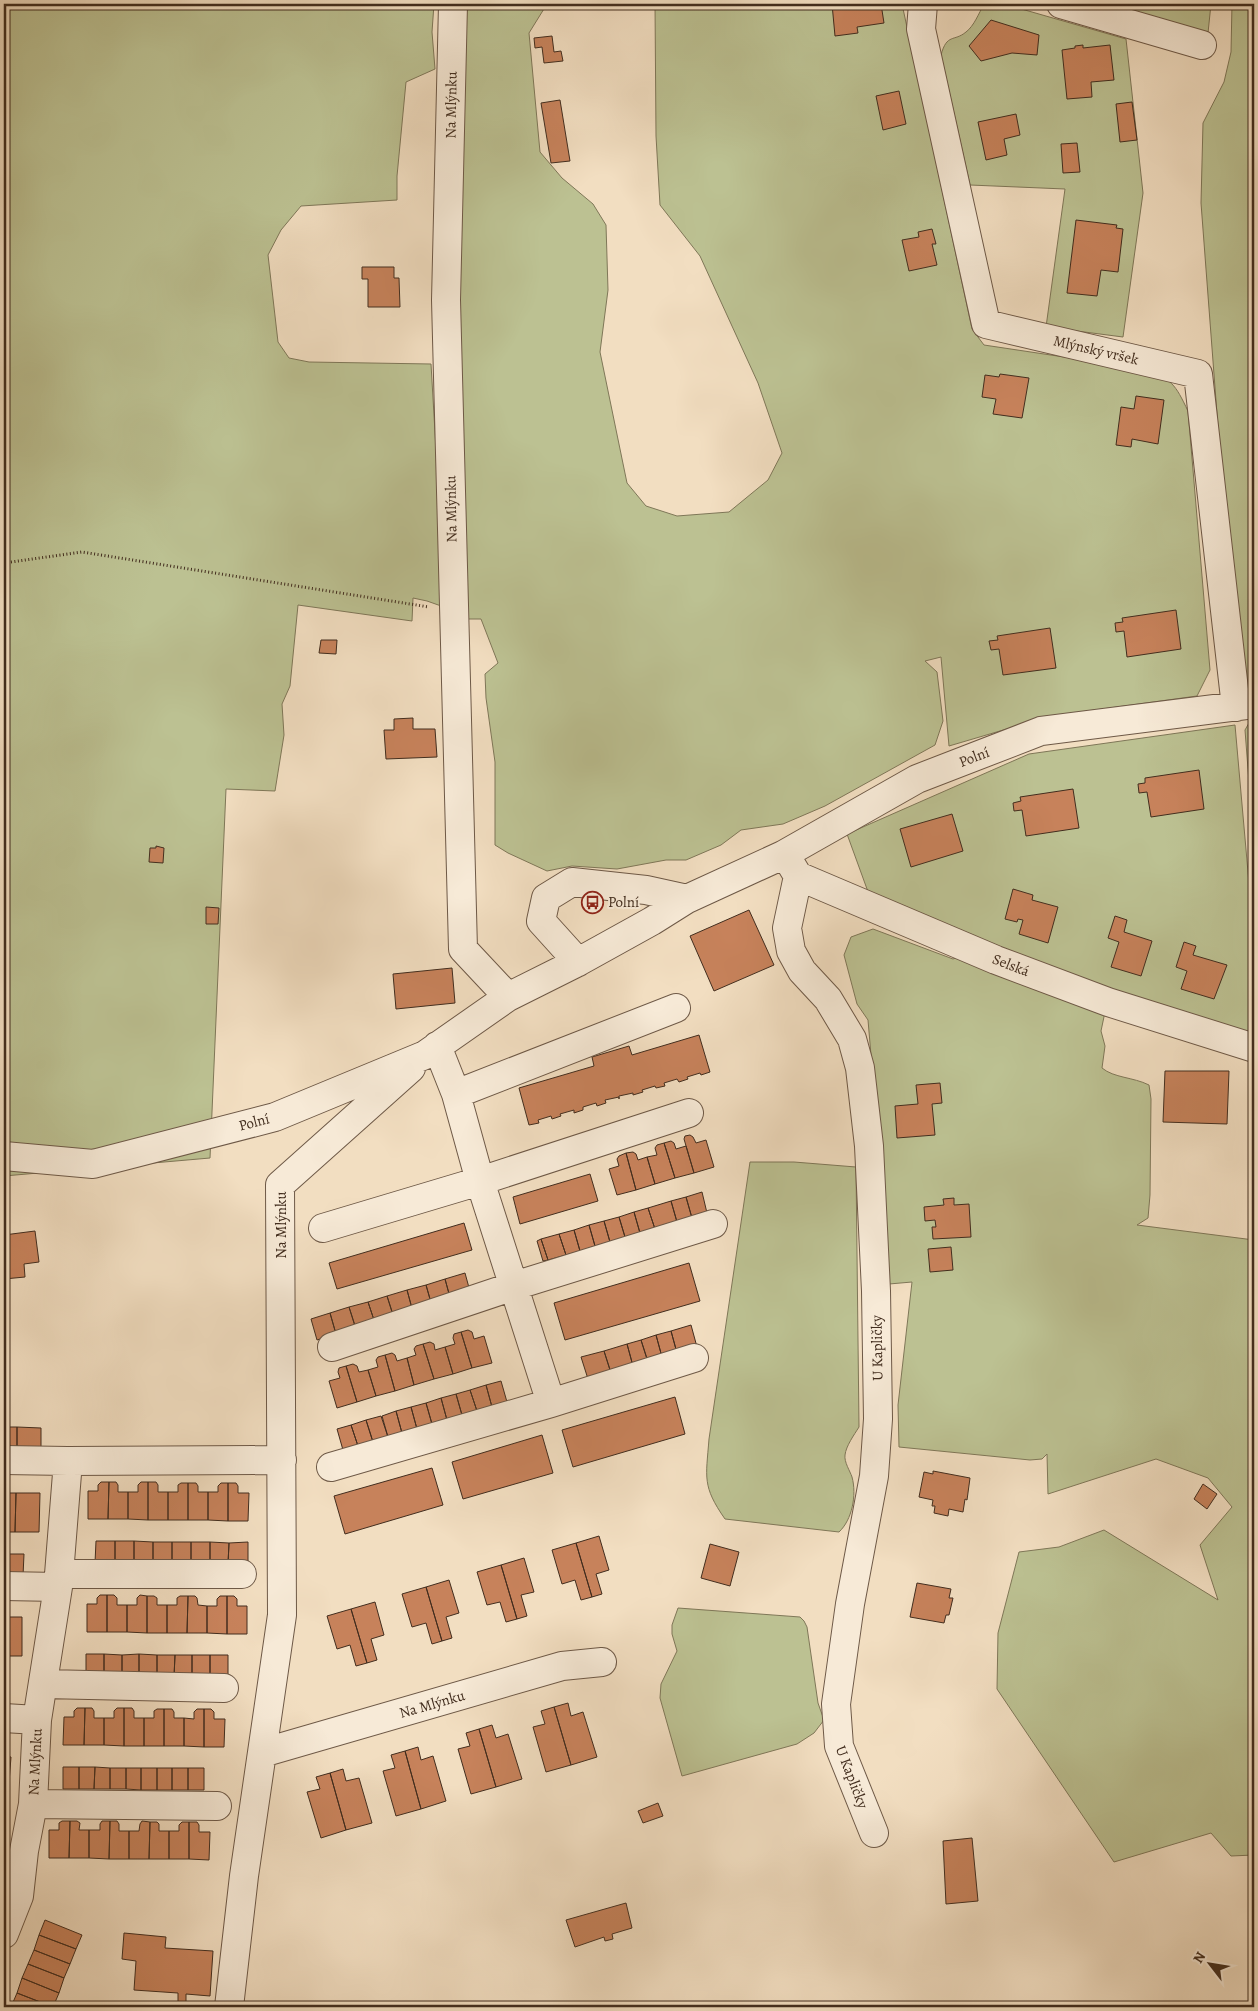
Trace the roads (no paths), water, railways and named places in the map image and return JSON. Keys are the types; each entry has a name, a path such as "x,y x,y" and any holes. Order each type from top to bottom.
{"street":[{"name":"Na Mlýnku","path":"453,4 446,300 463,949 508,997"},
{"name":"Mlýnský vršek","path":"923,4 921,29 986,324 1198,374 1245,706"},
{"path":"1061,4 1202,45"},
{"name":"Polní","path":"4,1156 93,1164 275,1117 431,1051 508,997 578,962 652,921 687,899 790,865 917,779 1041,731 1245,706"},
{"name":"Selská","path":"790,865 996,960 1108,1002 1254,1048"},
{"name":"U Kapličky","path":"790,865 787,928 791,951 802,971 828,999 852,1039 860,1068 869,1146 876,1291 878,1419 874,1476 849,1613 836,1704 839,1746 874,1833"},
{"path":"578,962 541,921 546,898 572,882 646,890 687,899"},
{"path":"456,1094 676,1008"},
{"name":"Na Mlýnku","path":"229,2007 244,1876 282,1615 280,1185 431,1051"},
{"path":"431,1051 456,1094 480,1181 551,1403"},
{"path":"323,1228 480,1181 689,1114"},
{"path":"332,1347 514,1286 713,1224"},
{"path":"331,1467 551,1403 694,1358"},
{"path":"4,1460 282,1460"},
{"name":"Na Mlýnku","path":"4,1934 19,1896 14,1850 33,1804 37,1720 44,1684 58,1580 68,1461"},
{"path":"4,1586 58,1580 242,1574"},
{"name":"Na Mlýnku","path":"262,1753 562,1666 602,1662"},
{"path":"44,1684 224,1688"},
{"name":"Na Mlýnku","path":"4,1718 37,1720"},
{"name":"Na Mlýnku","path":"33,1804 217,1806"}],"place":[{"name":"Polní","path":"592,902"}]}
